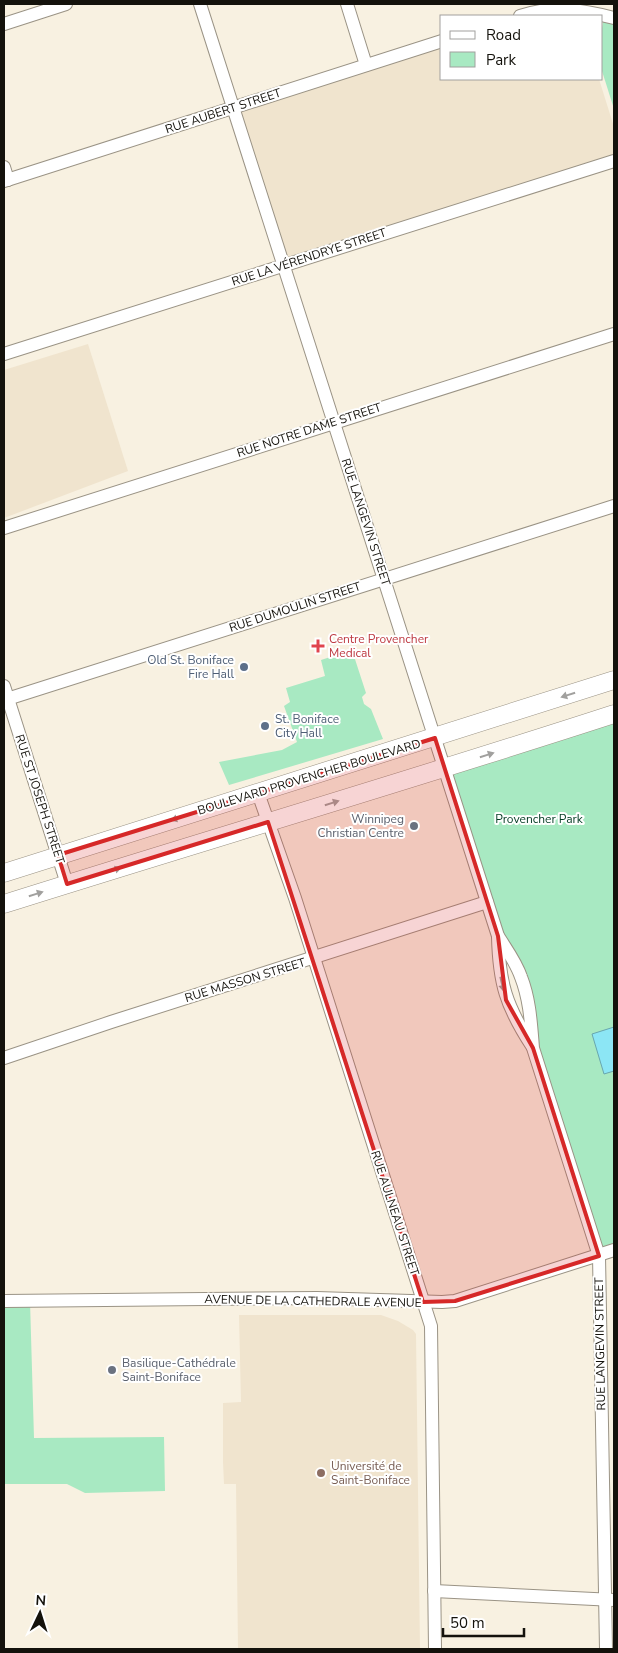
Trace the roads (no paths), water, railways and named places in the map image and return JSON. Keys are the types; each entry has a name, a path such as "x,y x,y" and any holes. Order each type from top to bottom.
{"main road":[{"name":"BOULEVARD PROVENCHER BOULEVARD","path":"4,872 614,680"},
{"path":"4,904 445,769 614,714"}],"street":[{"path":"4,24 66,4"},
{"name":"RUE LANGEVIN STREET","path":"200,4 498,936 521,977 530,1014 533,1048 599,1256 610,1600 606,1649"},
{"path":"346,4 366,65"},
{"path":"522,12 570,9 602,15"},
{"name":"RUE AUBERT STREET","path":"6,180 440,42"},
{"name":"RUE LA VÉRENDRYE STREET","path":"4,354 614,161"},
{"path":"4,167 6,180"},
{"name":"RUE NOTRE DAME STREET","path":"4,528 614,334"},
{"name":"RUE DUMOULIN STREET","path":"6,699 614,506"},
{"name":"RUE ST JOSEPH STREET","path":"4,686 6,699 68,884"},
{"name":"RUE AULNEAU STREET","path":"258,793 295,898 431,1326 435,1649"},
{"name":"RUE MASSON STREET","path":"4,1058 487,902"},
{"name":"RUE LANGEVIN STREET","path":"498,936 500,974 506,1000 517,1024 533,1048"},
{"name":"AVENUE DE LA CATHEDRALE AVENUE","path":"4,1301 317,1298 424,1302 455,1301 614,1250"},
{"path":"434,1591 610,1600"}],"water":[{"path":"614,1027 614,1071 604,1074 592,1034"}],"place":[{"name":"Centre Provencher Medical","path":"318,646"},
{"name":"Old St. Boniface Fire Hall","path":"244,667"},
{"name":"St. Boniface City Hall","path":"265,726"},
{"name":"Winnipeg Christian Centre","path":"414,826"},
{"name":"Basilique-Cathédrale Saint-Boniface","path":"112,1370"},
{"name":"Université de Saint-Boniface","path":"321,1473"}],"park label":[{"name":"Provencher Park","path":"539,819"}]}
